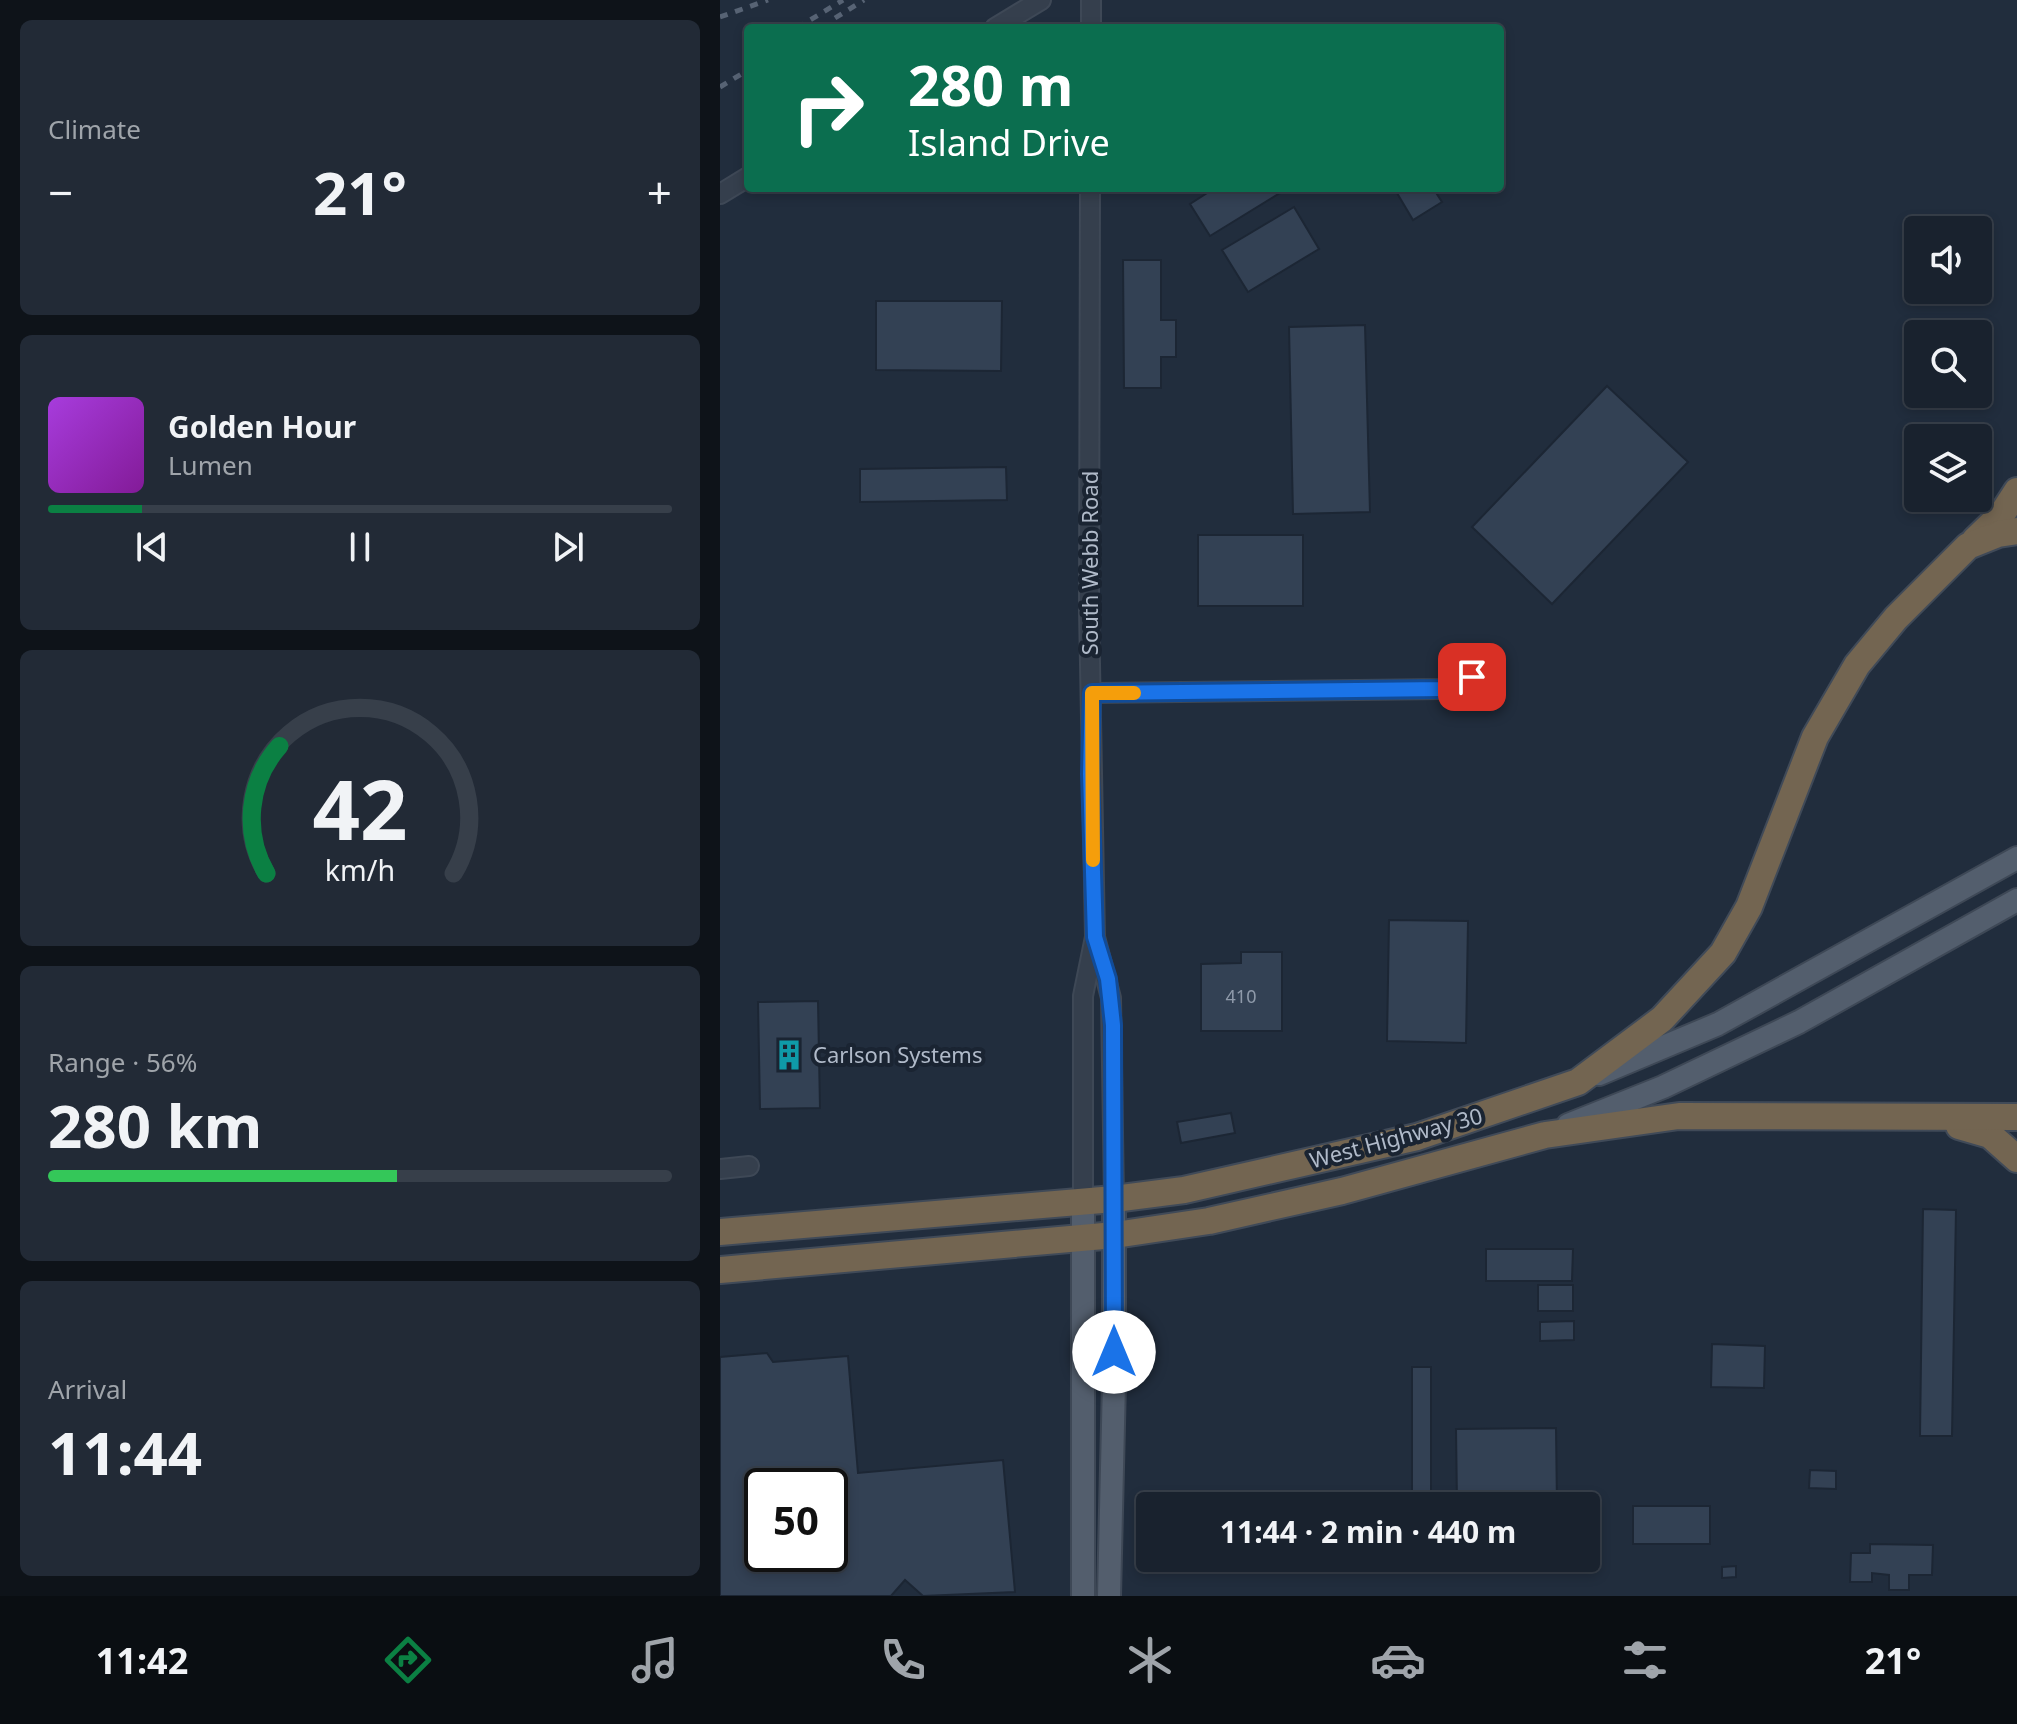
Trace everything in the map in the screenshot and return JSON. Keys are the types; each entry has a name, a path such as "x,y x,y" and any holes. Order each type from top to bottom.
{"highway":[{"path":"1578,1082 1662,1019 1723,953 1749,907 1815,737 1857,665 1896,618 2002,514 2017,491"},
{"path":"1968,546 1998,534 2017,531"},
{"name":"West Highway 30","path":"720,1232 1083,1202 1184,1190 1417,1137 1578,1082"},
{"path":"1545,1135 1679,1116 2017,1117"},
{"path":"1900,1119 1965,1126 1990,1135 2017,1159"},
{"name":"West Highway 30","path":"720,1270 1115,1235 1209,1221 1342,1191 1545,1135"}],"main road":[{"name":"West Highway 30","path":"1578,1082 1718,1024 2017,858"},
{"name":"West Highway 30","path":"1545,1135 1663,1087 1799,1022 2017,900"},
{"name":"South Webb Road","path":"1109,1596 1114,1199"},
{"name":"South Webb Road","path":"1083,1202 1083,1596"}],"street":[{"path":"1002,24 1041,0"},
{"path":"1091,0 1091,24"},
{"path":"720,194 744,179"},
{"name":"South Webb Road","path":"1083,1202 1083,996 1095,937 1090,774 1090,192"},
{"path":"1092,693 1443,689 1472,677"},
{"name":"South Webb Road","path":"1095,937 1111,998 1114,1199"},
{"path":"720,1169 749,1166"}],"building":[{"path":"1209,192 1282,192 1210,236 1190,204"},
{"path":"1396,192 1436,192 1442,202 1413,220"},
{"path":"1294,207 1319,249 1248,292 1222,250"},
{"path":"1123,260 1161,260 1161,320 1176,320 1176,357 1161,357 1161,388 1124,388"},
{"path":"876,301 1002,301 1001,371 876,370"},
{"path":"1365,325 1370,512 1293,514 1289,327"},
{"path":"1607,386 1688,462 1552,604 1472,527"},
{"path":"1006,467 1007,500 860,502 860,469"},
{"path":"1198,535 1303,535 1303,606 1198,606"},
{"path":"1389,920 1468,921 1466,1043 1387,1041"},
{"path":"1241,952 1282,952 1282,1031 1201,1031 1201,964 1241,963"},
{"name":"Carlson Systems","path":"818,1001 820,1108 760,1109 758,1002"},
{"path":"1231,1113 1235,1133 1181,1143 1177,1122"},
{"path":"1923,1209 1956,1210 1952,1436 1920,1436"},
{"path":"1486,1249 1573,1249 1572,1281 1486,1281"},
{"path":"1538,1285 1573,1285 1573,1311 1538,1311"},
{"path":"1574,1321 1574,1340 1540,1341 1540,1322"},
{"path":"1712,1344 1765,1346 1764,1388 1711,1387"},
{"path":"767,1353 773,1362 848,1356 858,1473 1003,1460 1015,1592 923,1596 905,1580 891,1596 720,1596 720,1357"},
{"path":"1412,1367 1431,1367 1431,1492 1412,1492"},
{"path":"1556,1428 1557,1492 1457,1492 1456,1429"},
{"path":"1810,1470 1836,1471 1836,1489 1809,1488"},
{"path":"1633,1506 1710,1506 1710,1544 1633,1544"},
{"path":"1870,1544 1933,1545 1932,1575 1909,1575 1909,1590 1889,1590 1889,1575 1872,1573 1872,1582 1850,1582 1851,1553 1870,1553"},
{"path":"1736,1566 1736,1577 1722,1578 1722,1567"}],"railway":[{"path":"720,17 768,0"},
{"path":"804,24 843,0"},
{"path":"835,18 864,0"},
{"path":"720,87 744,72"}],"slow traffic":[{"path":"1093,860 1090,774 1092,693 1134,693"}],"place":[{"name":"Carlson Systems","path":"789,1055"}],"route":[{"path":"1114,1352 1113,1025 1108,979 1095,937 1090,774 1092,693 1443,689 1472,677"}]}
